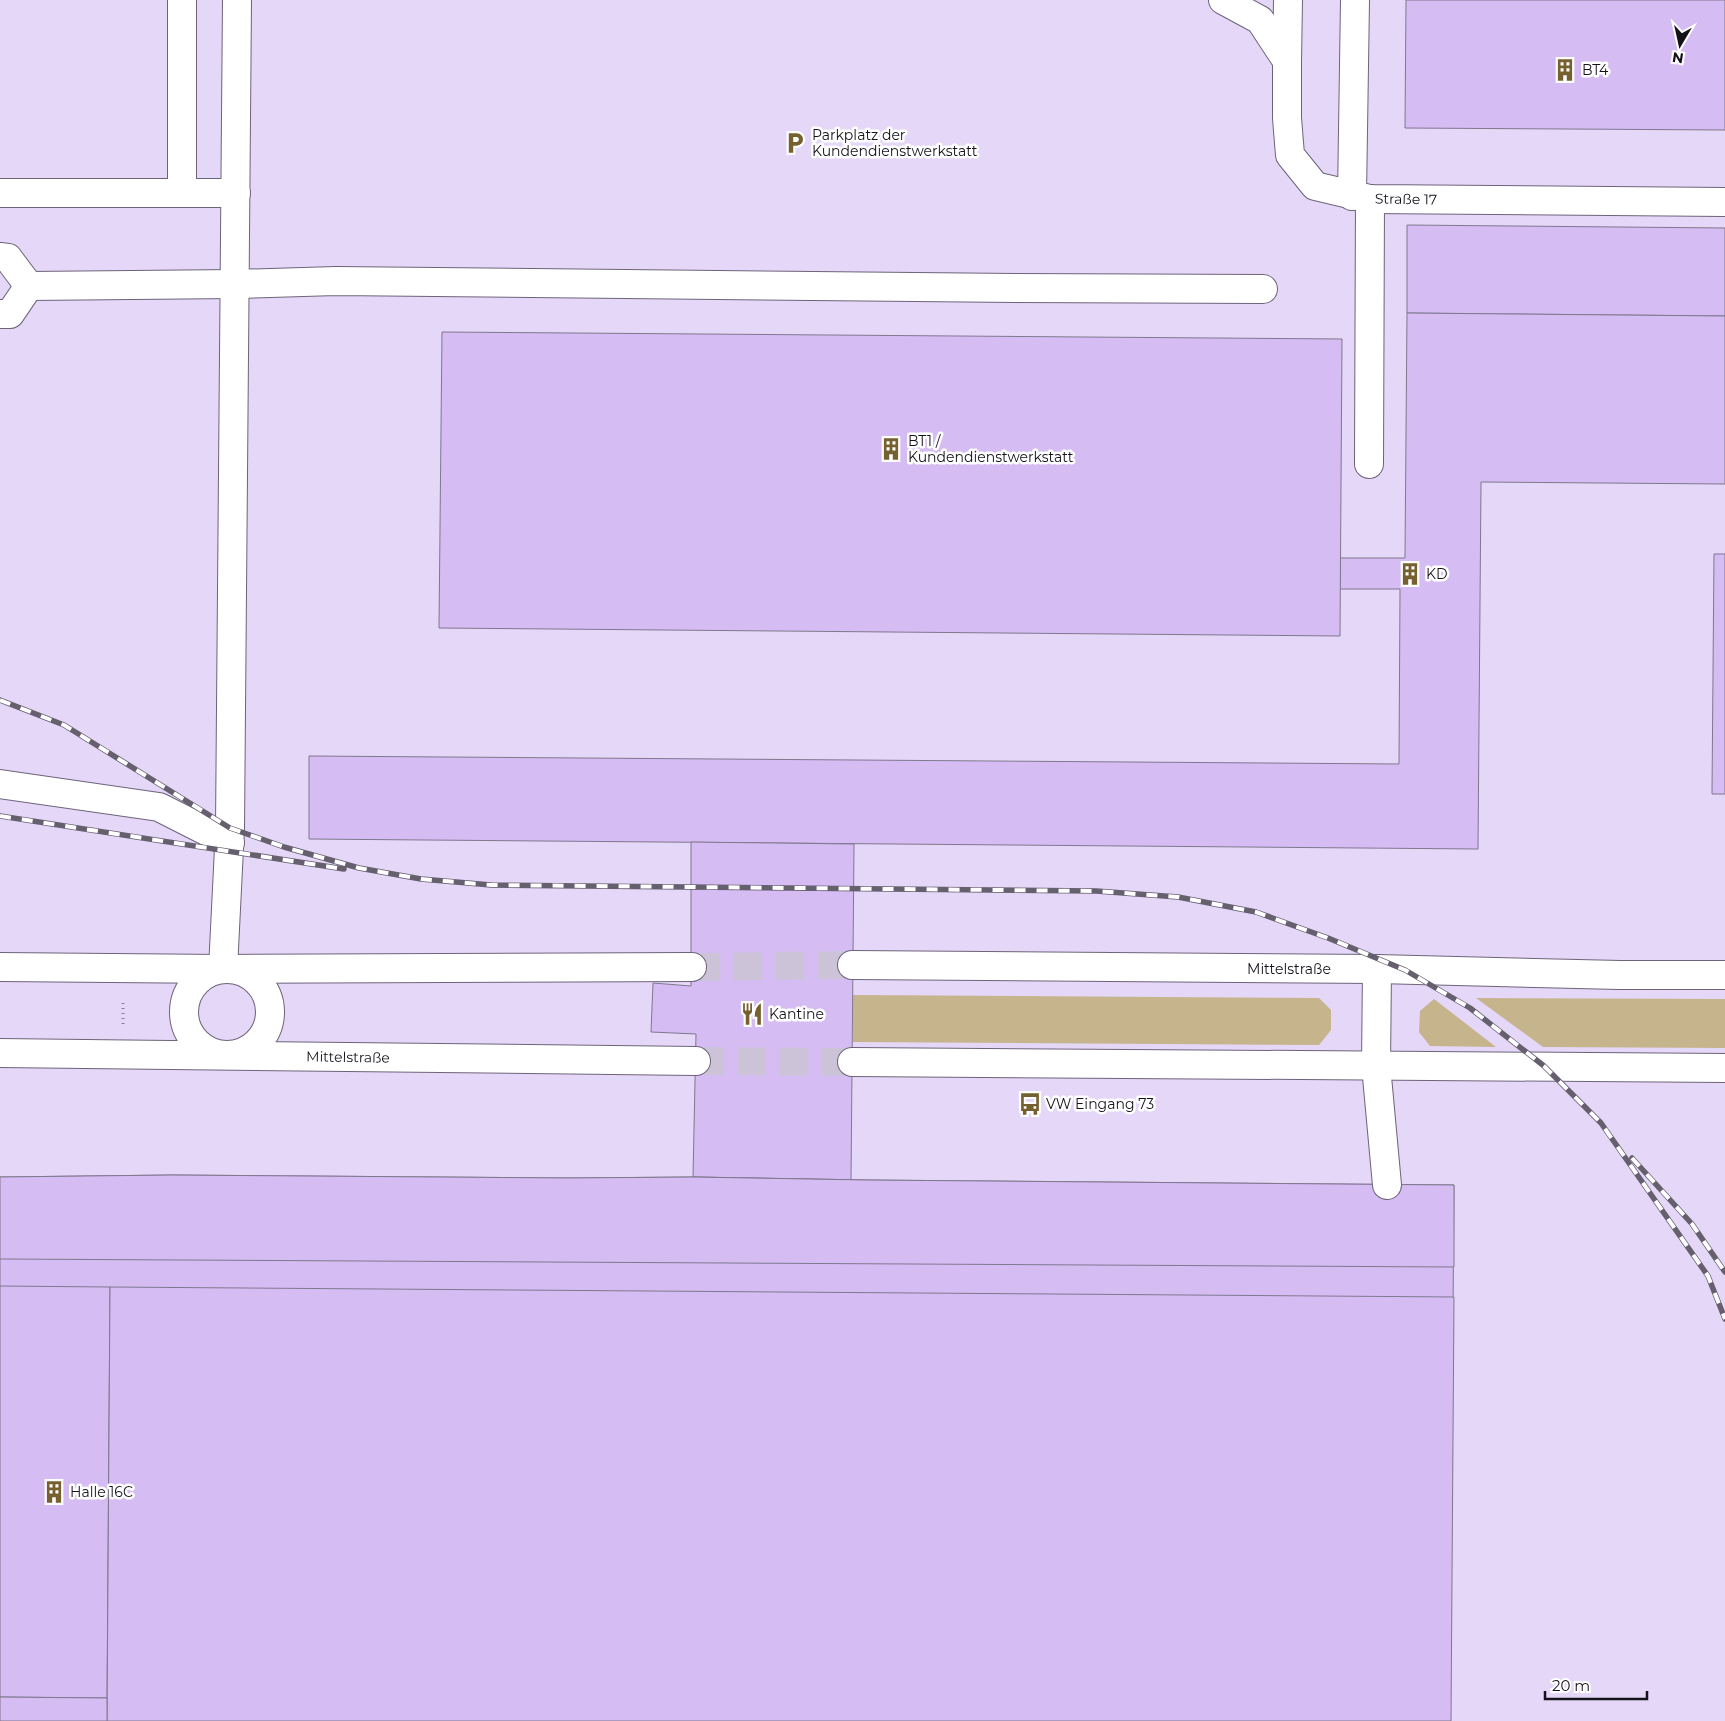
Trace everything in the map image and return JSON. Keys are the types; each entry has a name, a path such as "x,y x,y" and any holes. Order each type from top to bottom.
{"street":[{"path":"182,0 182,192"},
{"path":"223,969 230,843 237,0"},
{"path":"1223,0 1260,20 1287,61"},
{"name":"Straße 17","path":"1288,0 1287,118 1290,155 1315,186 1361,197 1725,202"},
{"path":"1355,0 1369,464"},
{"path":"0,193 236,192"},
{"path":"0,257 8,258 29,286"},
{"path":"29,286 336,281 1263,289"},
{"path":"0,314 10,314 29,286"},
{"path":"0,784 159,807 230,843"},
{"name":"Mittelstraße","path":"852,965 1377,969 1620,975 1725,974"},
{"path":"0,967 223,969 692,967"},
{"path":"223,969 246,973 259,983 269,1000 271,1014 268,1027 258,1043 246,1051 231,1055 213,1053 198,1044 188,1030 184,1014 186,999 197,981 205,975 223,969"},
{"path":"1377,969 1376,1066 1388,1185"},
{"name":"Mittelstraße","path":"0,1053 696,1060"},
{"path":"852,1062 1725,1068"}],"path":[{"path":"122,1054 123,968"}],"shaded area":[{"path":"0,0 1725,0 1725,1721 0,1721"},
{"path":"853,995 1319,998 1331,1010 1331,1030 1319,1045 853,1042"},
{"path":"1476,998 1725,999 1725,1048 1543,1047"},
{"path":"1434,999 1496,1047 1430,1046 1419,1032 1420,1011"}],"building":[{"name":"BT4","path":"1406,0 1725,0 1725,130 1405,128"},
{"path":"1407,225 1725,228 1725,316 1407,313"},
{"name":"KD","path":"1407,313 1725,316 1725,484 1481,482 1478,849 309,839 309,756 1399,764 1400,589 1340,589 1340,558 1405,558"},
{"name":"BT1 / Kundendienstwerkstatt","path":"442,332 1342,339 1340,636 439,628"},
{"path":"1714,554 1725,554 1725,794 1712,794"},
{"name":"Kantine","path":"691,842 854,844 851,1180 693,1177 696,1034 651,1032 653,983 691,986"},
{"path":"172,1175 693,1177 1454,1185 1450,1721 0,1721 0,1177"},
{"path":"172,1175 693,1177 1454,1185 1454,1267 0,1259 0,1177"},
{"name":"Halle 16C","path":"0,1286 110,1287 107,1698 0,1697"},
{"path":"110,1287 1454,1297 1451,1721 107,1721"},
{"path":"0,1697 107,1698 107,1721 0,1721"}],"tunnel":[{"path":"692,967 852,965"},
{"path":"696,1061 852,1062"}],"railway":[{"path":"0,700 64,725 230,828 284,847 359,868 421,879 491,885 1096,891 1178,897 1256,912 1328,938 1405,970 1470,1008 1544,1066 1601,1123 1708,1276 1725,1319"},
{"path":"0,816 344,869"},
{"path":"1632,1158 1692,1224 1725,1272"}],"place":[{"name":"BT4","path":"1565,70"},
{"name":"Parkplatz der Kundendienstwerkstatt","path":"795,143"},
{"name":"BT1 / Kundendienstwerkstatt","path":"891,449"},
{"name":"KD","path":"1410,574"},
{"name":"Kantine","path":"752,1014"},
{"name":"VW Eingang 73","path":"1030,1104"},
{"name":"Halle 16C","path":"54,1492"}]}
